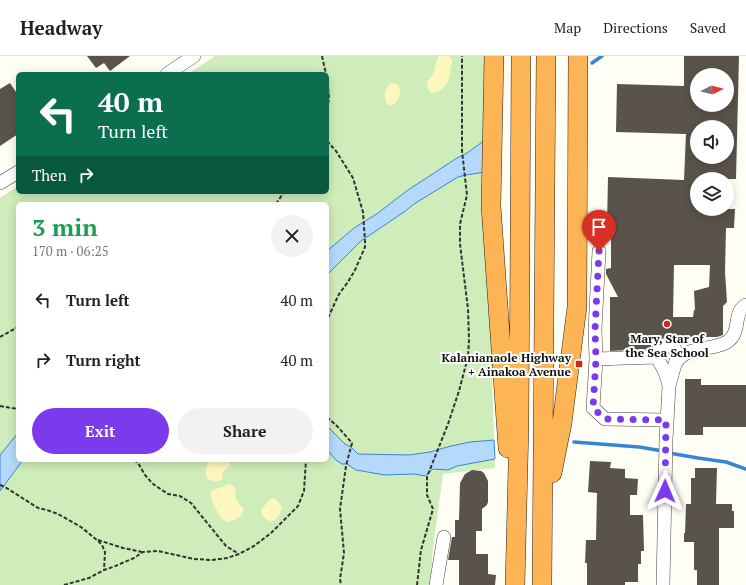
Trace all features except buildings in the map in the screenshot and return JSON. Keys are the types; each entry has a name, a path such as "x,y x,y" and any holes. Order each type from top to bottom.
{"highway":[{"path":"494,56 491,206 515,558"},
{"path":"515,585 519,426 521,56"},
{"path":"542,585 546,56"},
{"path":"543,513 562,423 577,307 578,56"}],"street":[{"path":"170,72 194,56"},
{"path":"0,183 16,173"},
{"path":"599,251 593,408 605,419 666,420"},
{"path":"675,364 685,354 724,344 732,338 739,313 746,305"},
{"path":"669,386 657,357 659,348 665,345 713,346"},
{"path":"663,585 666,420 669,386 677,354 674,348 668,345"},
{"path":"596,359 657,357"},
{"path":"436,585 444,537"}],"path":[{"path":"322,56 326,72"},
{"path":"417,585 421,550 433,509 427,495 427,477 459,392 468,356 468,309 460,244 460,224 467,195 462,151 462,56"},
{"path":"329,143 336,151 353,178 363,212 365,241 365,247 355,270 339,294 329,316"},
{"path":"0,337 16,328"},
{"path":"0,406 16,409"},
{"path":"329,419 352,443 346,466 340,509 344,553 340,579 341,585"},
{"path":"137,462 152,484 168,494 180,496 191,503 226,546 239,554"},
{"path":"97,540 143,552 158,551 194,559 206,560 227,558 239,554 254,546 272,533 298,506 304,491 306,462"},
{"path":"0,485 38,508 58,514 81,527 97,540 102,545 105,552 104,570"},
{"path":"64,585 89,578 104,570 134,558 143,552"}],"green space":[{"path":"215,56 487,56 490,310 495,468 443,474 433,548 430,585 0,585 0,198 16,187 16,194 329,194 329,72 191,72"}],"sand":[{"path":"439,56 449,56 452,60 450,73 445,86 440,91 432,93 428,89 427,83 433,74"},
{"path":"391,83 396,84 400,91 398,100 392,105 389,105 385,94 387,87"},
{"path":"208,462 230,462 230,466 224,471 222,474 222,479 219,481 210,480 207,478 206,468"},
{"path":"229,484 234,487 237,501 244,509 239,517 227,522 219,514 210,494 214,490"},
{"path":"272,498 277,500 282,508 275,520 271,522 263,516 261,510"}],"water":[{"path":"485,140 485,172 458,177 414,204 361,241 329,273 329,249 354,228 378,213 408,190"},
{"path":"329,428 345,444 351,447 358,454 409,455 430,452 470,442 494,440 495,459 457,466 448,470 433,469 425,476 414,474 385,475 356,470 347,464 342,464 329,452"},
{"path":"16,435 16,462 22,462 0,491 0,455"}],"waterway":[{"path":"592,63 602,56"},
{"path":"574,442 639,447 663,451"},
{"path":"669,453 726,462 746,469"}],"place":[{"name":"Mary, Star of the Sea School","path":"667,324"},
{"name":"Kalanianaole Highway + Ainakoa Avenue","path":"579,364"}],"route":[{"path":"599,251 593,408 605,419 666,420 665,491"}]}
